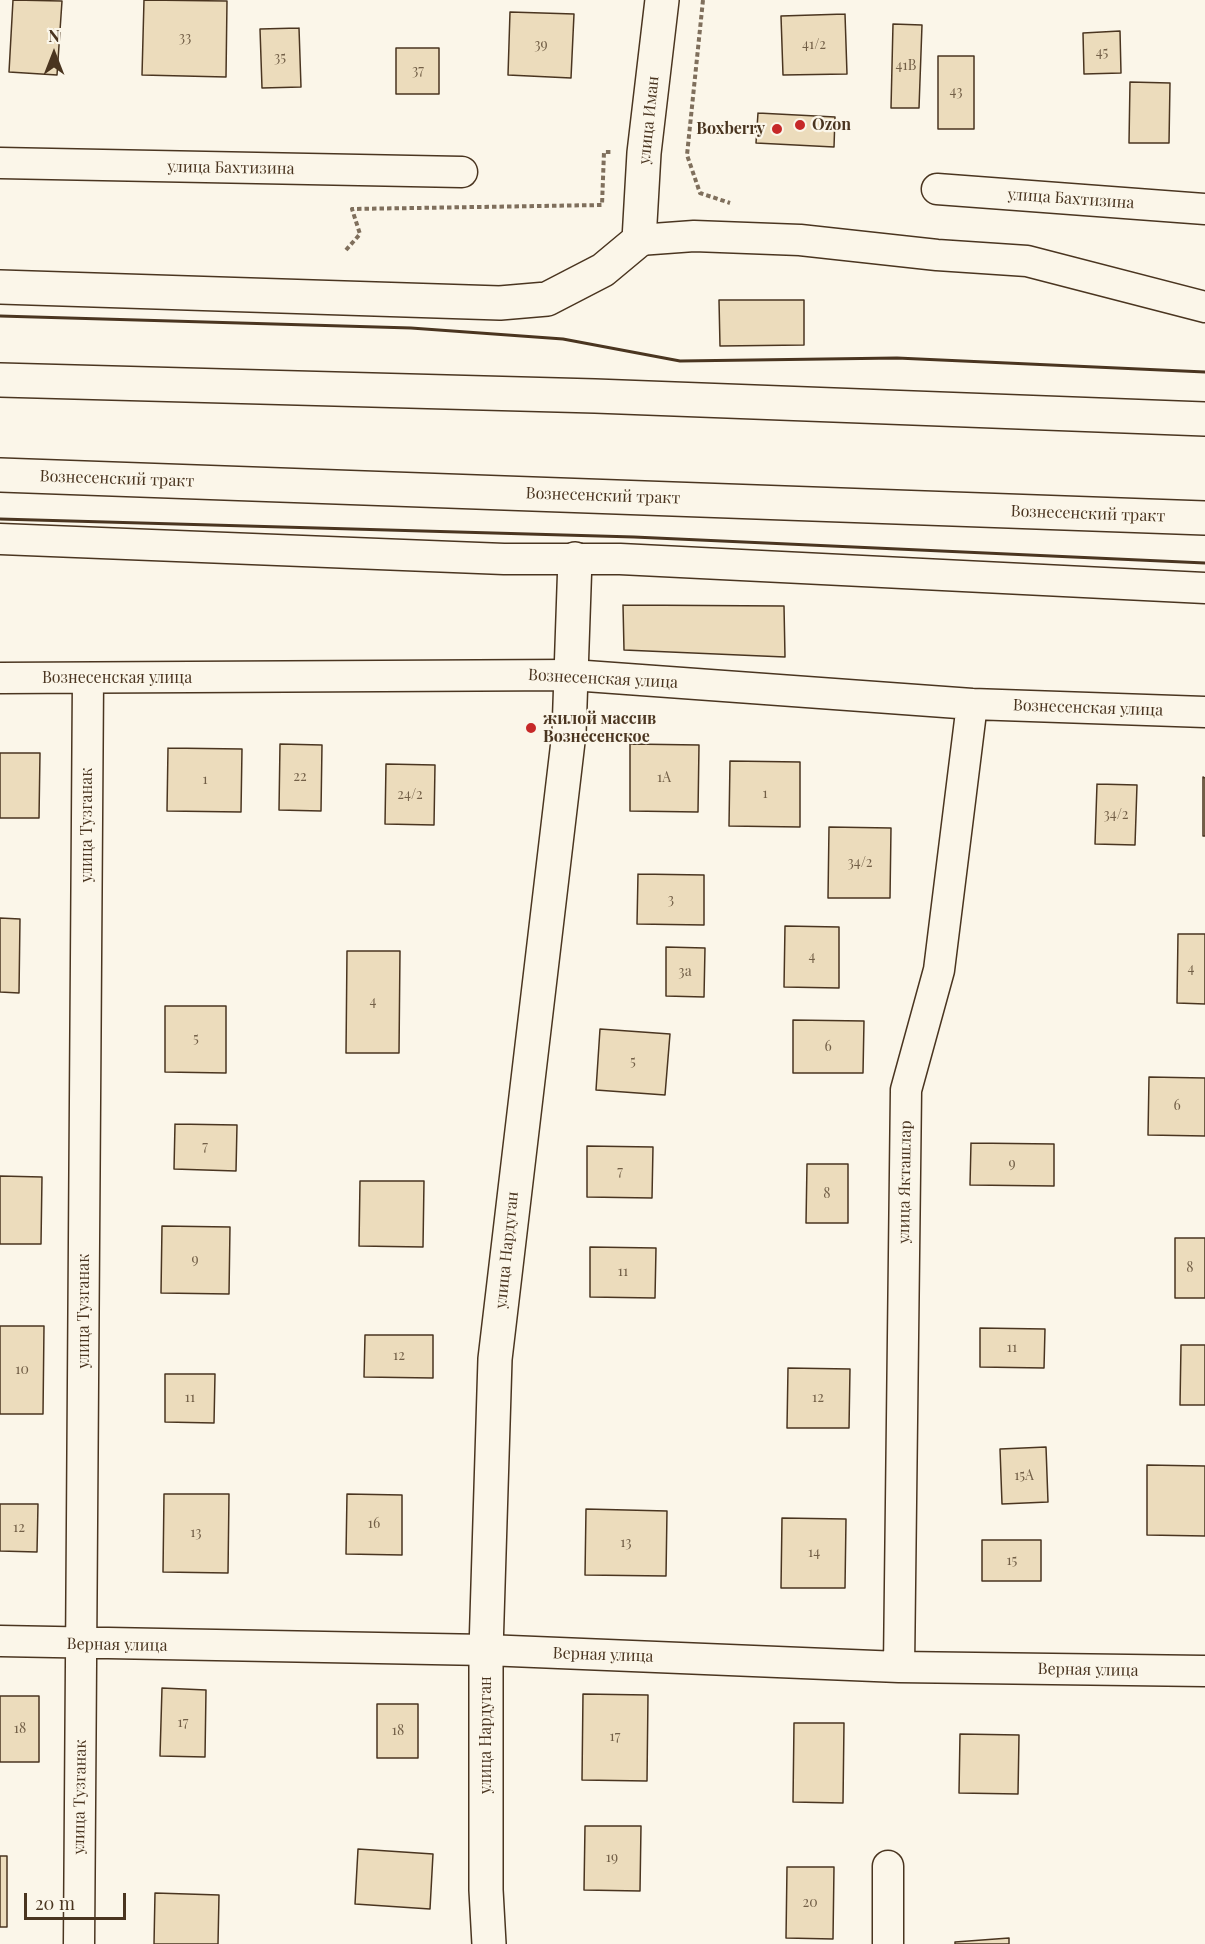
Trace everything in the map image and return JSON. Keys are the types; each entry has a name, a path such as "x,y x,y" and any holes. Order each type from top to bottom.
{"main road":[{"name":"улица Иман","path":"639,240 644,153 662,0"},
{"path":"0,287 500,303 547,298 603,270 639,240"},
{"path":"0,380 596,396 1205,419"},
{"name":"Вознесенский тракт","path":"0,475 1205,518"},
{"name":"улица Нардуган","path":"489,1944 486,1890 486,1650 495,1359 569,733 575,559"}],"street":[{"name":"улица Бахтизина","path":"0,163 462,172"},
{"name":"улица Бахтизина","path":"937,189 1205,209"},
{"path":"639,240 694,236 800,240 937,255 1027,261 1205,308"},
{"path":"0,539 504,559 575,559 1205,588"},
{"name":"Вознесенская улица","path":"0,678 572,675 972,704 1205,712"},
{"name":"улица Тузганак","path":"79,1944 88,679"},
{"name":"улица Якташлар","path":"898,1667 906,1090 939,970 972,704"},
{"name":"Верная улица","path":"0,1641 486,1650 898,1667 1205,1671"},
{"path":"888,1866 888,1944"}],"path":[{"path":"703,0 687,154 700,193 732,204"},
{"path":"346,250 360,234 352,209 602,205 604,152 687,154"}],"building":[{"path":"13,0 62,1 57,75 9,72"},
{"path":"144,0 227,1 226,77 142,75"},
{"path":"510,12 574,14 571,78 508,75"},
{"path":"845,14 847,74 783,75 781,16"},
{"path":"893,24 922,25 919,108 891,108"},
{"path":"299,28 301,87 262,88 260,29"},
{"path":"1120,31 1121,73 1084,74 1083,33"},
{"path":"396,48 439,48 439,94 396,94"},
{"path":"938,56 974,56 974,129 938,129"},
{"path":"1130,82 1170,83 1169,143 1129,143"},
{"path":"758,113 835,117 834,147 756,143"},
{"path":"719,300 804,300 804,345 720,346"},
{"path":"623,605 784,606 785,657 624,650"},
{"path":"280,744 322,745 321,811 279,810"},
{"path":"630,744 699,745 698,812 630,811"},
{"path":"168,748 242,749 241,812 167,811"},
{"path":"0,753 40,753 39,818 0,818"},
{"path":"730,761 800,762 800,827 729,826"},
{"path":"386,764 435,765 434,825 385,824"},
{"path":"1203,777 1205,778 1205,836 1203,836"},
{"path":"1097,784 1137,785 1135,845 1095,844"},
{"path":"829,827 891,828 890,898 828,898"},
{"path":"638,874 704,875 704,925 637,924"},
{"path":"0,918 20,919 19,993 0,992"},
{"path":"785,926 839,927 839,988 784,987"},
{"path":"1178,934 1205,934 1205,1004 1177,1003"},
{"path":"666,947 705,948 704,997 666,996"},
{"path":"347,951 400,951 399,1053 346,1053"},
{"path":"165,1006 226,1006 226,1073 165,1072"},
{"path":"793,1020 864,1021 863,1073 793,1073"},
{"path":"600,1029 670,1034 665,1095 596,1090"},
{"path":"1149,1077 1205,1078 1205,1136 1148,1135"},
{"path":"175,1124 237,1125 236,1171 174,1169"},
{"path":"971,1143 1054,1144 1054,1186 970,1185"},
{"path":"587,1146 653,1147 652,1198 587,1197"},
{"path":"807,1164 848,1164 848,1223 806,1223"},
{"path":"0,1176 42,1177 41,1244 0,1244"},
{"path":"360,1181 424,1181 423,1247 359,1246"},
{"path":"162,1226 230,1227 229,1294 161,1293"},
{"path":"1175,1238 1205,1238 1205,1298 1175,1298"},
{"path":"590,1247 656,1248 655,1298 590,1297"},
{"path":"0,1326 44,1326 43,1414 0,1414"},
{"path":"980,1328 1045,1329 1044,1368 980,1367"},
{"path":"365,1335 433,1335 433,1378 364,1377"},
{"path":"1181,1345 1205,1345 1205,1405 1180,1405"},
{"path":"788,1368 850,1369 849,1428 787,1428"},
{"path":"165,1374 215,1374 214,1423 165,1422"},
{"path":"1046,1447 1048,1502 1002,1504 1000,1449"},
{"path":"1147,1465 1205,1466 1205,1536 1147,1535"},
{"path":"164,1494 229,1494 228,1573 163,1572"},
{"path":"347,1494 402,1495 402,1555 346,1554"},
{"path":"0,1504 38,1504 37,1552 0,1551"},
{"path":"586,1509 667,1511 666,1576 585,1575"},
{"path":"782,1518 846,1519 845,1588 781,1588"},
{"path":"982,1540 1041,1540 1041,1581 982,1581"},
{"path":"162,1688 206,1690 205,1757 160,1756"},
{"path":"583,1694 648,1695 647,1781 582,1780"},
{"path":"0,1696 39,1696 39,1762 0,1762"},
{"path":"377,1704 418,1704 418,1758 377,1758"},
{"path":"794,1723 844,1723 843,1803 793,1802"},
{"path":"960,1734 1019,1735 1018,1794 959,1793"},
{"path":"585,1826 641,1826 640,1891 584,1890"},
{"path":"358,1849 433,1854 430,1909 355,1904"},
{"path":"0,1856 7,1856 7,1927 0,1927"},
{"path":"787,1867 834,1867 833,1939 786,1938"},
{"path":"155,1893 219,1895 218,1944 154,1944"},
{"path":"1009,1938 1009,1944 955,1944 955,1942"}],"wall":[{"path":"0,316 411,328 563,339 680,361 897,358 1205,372"},
{"path":"0,519 634,537 1205,563"}],"place":[{"name":"Ozon","path":"800,125"},
{"name":"Boxberry","path":"777,129"},
{"name":"жилой массив Вознесенское","path":"531,728"}]}
